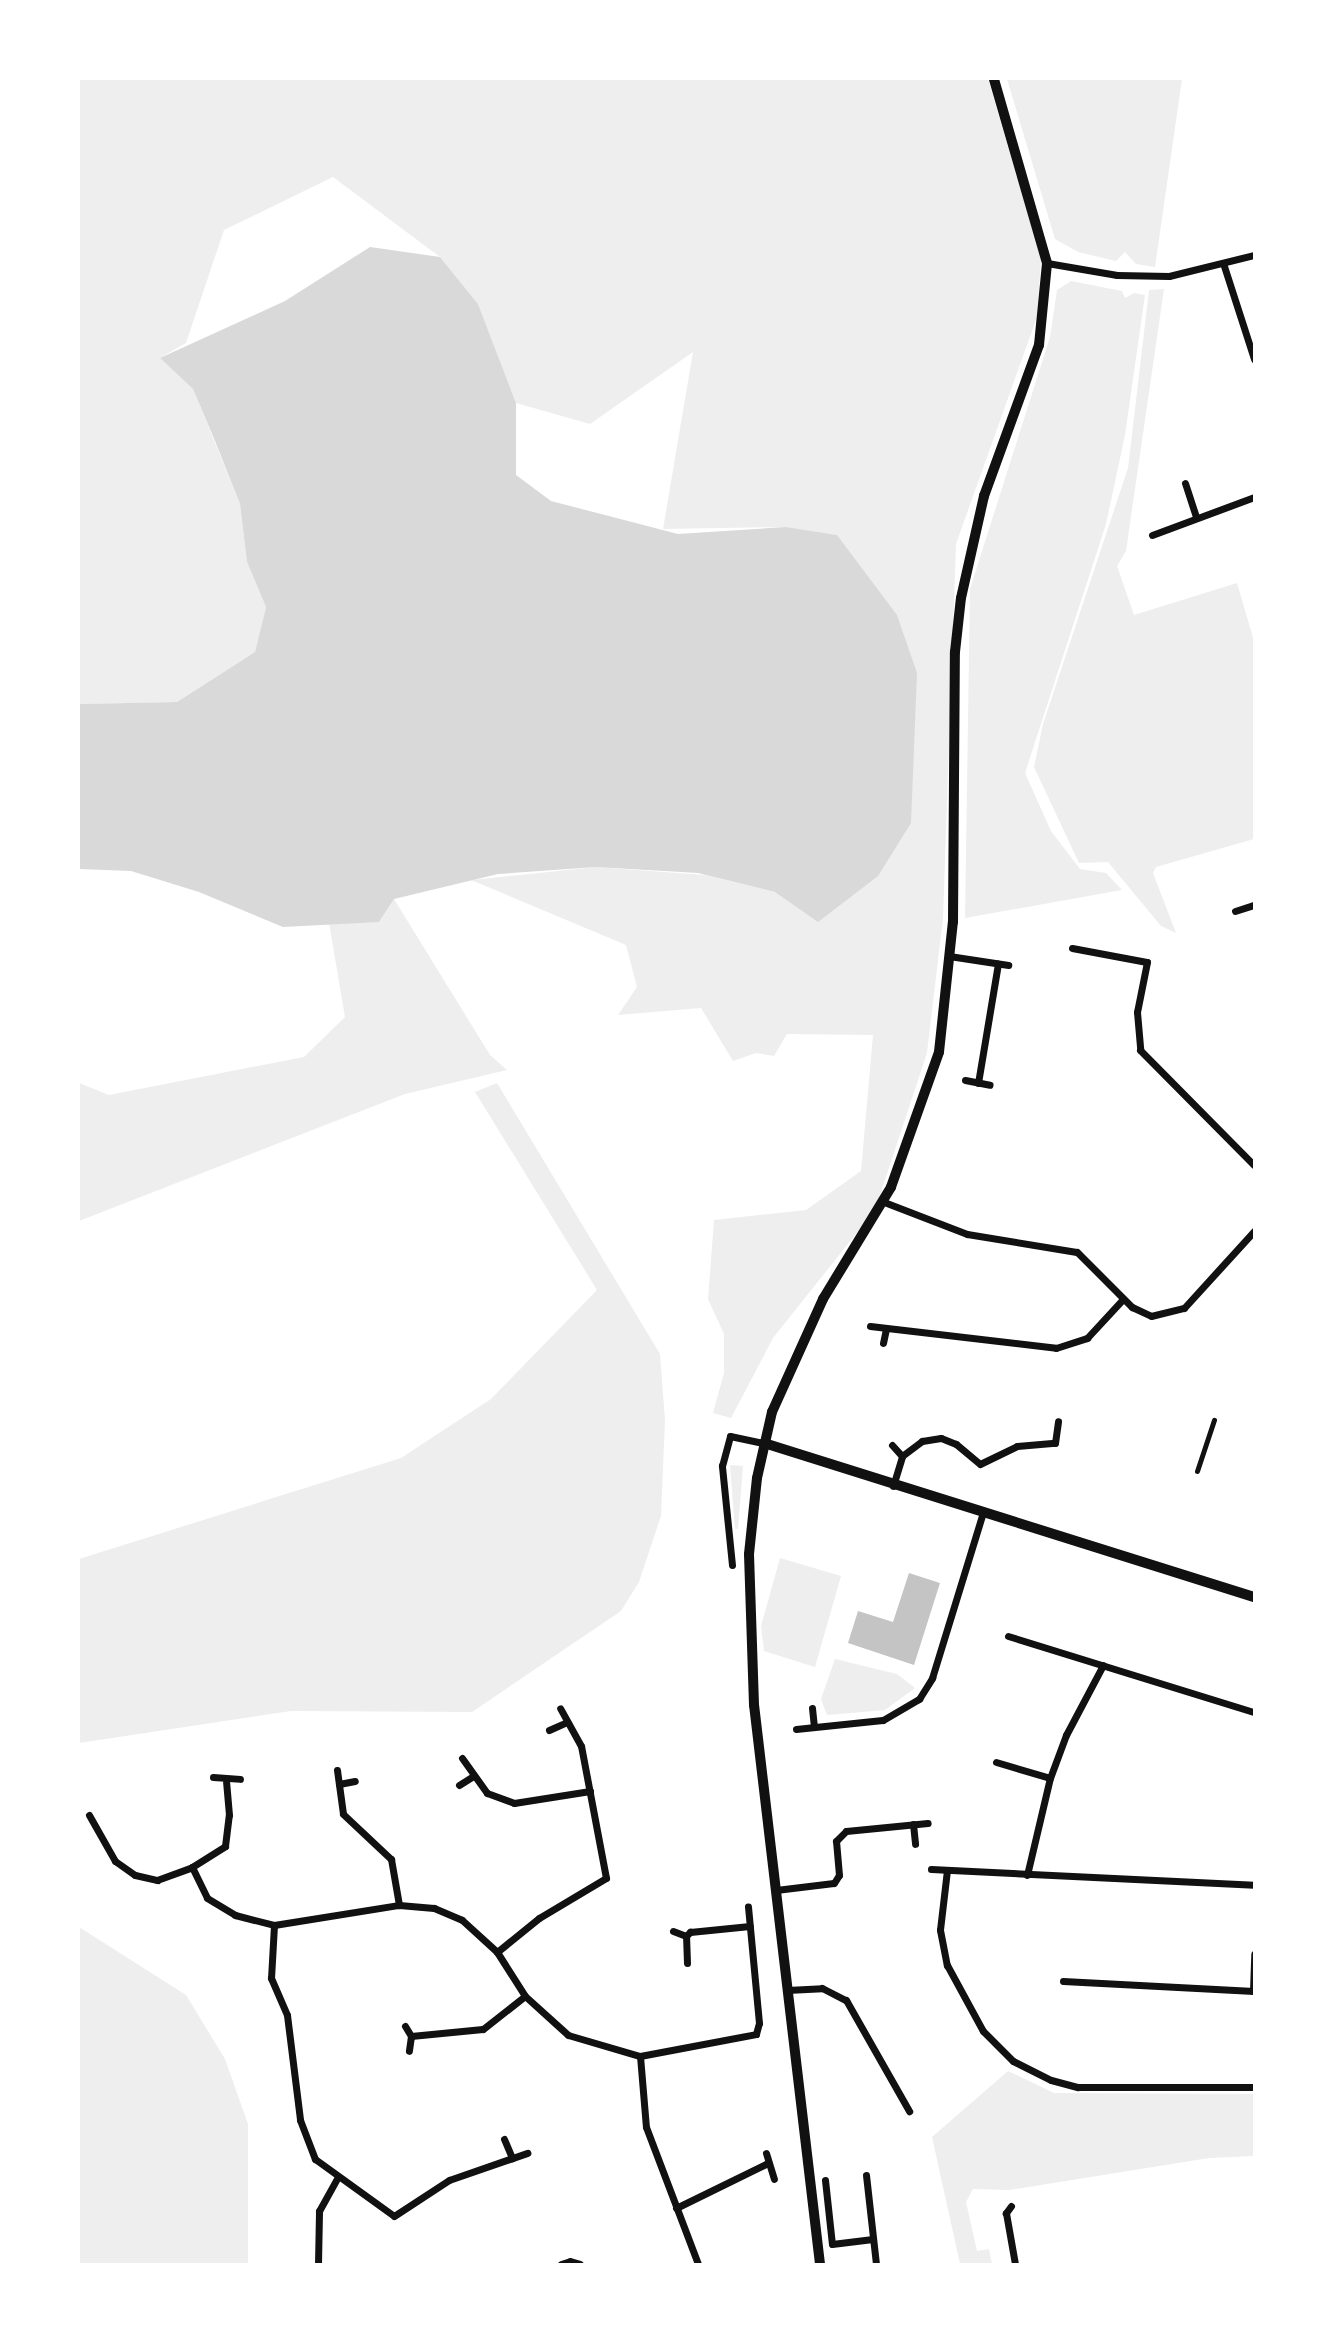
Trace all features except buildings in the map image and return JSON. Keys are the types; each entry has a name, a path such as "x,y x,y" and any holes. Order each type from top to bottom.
{"street":[{"path":"820,2264 787,1990 750,1643 749,1554 764,1443 801,1343 884,1202 939,1052 949,956 955,652 961,598 984,496 1039,345 1047,263 994,79"},
{"path":"1047,263 1158,277 1224,266 1254,255"},
{"path":"1224,266 1254,359"},
{"path":"1185,483 1196,517"},
{"path":"1152,534 1254,497"},
{"path":"1235,911 1254,905"},
{"path":"1072,948 1147,962 1137,1012 1140,1050 1254,1165"},
{"path":"949,956 1007,965"},
{"path":"978,1083 998,964"},
{"path":"965,1080 990,1085"},
{"path":"884,1202 967,1234 1077,1252 1123,1299 1151,1316 1184,1308 1254,1231"},
{"path":"870,1326 1056,1348 1087,1338 1123,1299"},
{"path":"883,1343 886,1329"},
{"path":"1197,1471 1214,1420"},
{"path":"893,1486 902,1456 922,1441 940,1438 956,1444 980,1464 1017,1446 1055,1443 1058,1421"},
{"path":"732,1565 722,1466 730,1436 764,1443 982,1515 1254,1597"},
{"path":"892,1445 902,1456"},
{"path":"796,1729 883,1720 919,1699 932,1678 982,1515"},
{"path":"1008,1636 1254,1713"},
{"path":"1027,1875 1050,1777 1066,1735 1103,1665"},
{"path":"497,1952 539,1918 606,1878 580,1746 560,1708"},
{"path":"813,1708 814,1726"},
{"path":"550,1730 567,1722"},
{"path":"462,1758 472,1777 487,1793 514,1803 590,1791"},
{"path":"996,1762 1050,1777"},
{"path":"337,1770 343,1814 391,1859 399,1905"},
{"path":"213,1777 226,1782 240,1779"},
{"path":"459,1785 472,1777"},
{"path":"89,1815 115,1861 135,1875 158,1880 192,1867 225,1846 229,1815 226,1782"},
{"path":"339,1784 355,1782"},
{"path":"776,1890 834,1883 839,1875 836,1841 842,1833 928,1823"},
{"path":"913,1824 915,1844"},
{"path":"192,1867 207,1898 235,1915 274,1925 399,1905 434,1908 462,1920 497,1952 526,1996 568,2035 640,2056 756,2034 760,2023 748,1908"},
{"path":"930,1869 1254,1885"},
{"path":"947,1870 940,1930 947,1965 975,2020 1013,2061 1044,2078 1078,2087 1254,2087"},
{"path":"274,1925 271,1978 288,2015 305,2141 315,2160 337,2179 394,2216 449,2180 527,2152"},
{"path":"673,1931 686,1936 750,1926"},
{"path":"686,1936 687,1963"},
{"path":"1063,1981 1253,1991 1254,1954"},
{"path":"787,1990 822,1988 846,2000 909,2111"},
{"path":"411,2036 482,2029 526,1996"},
{"path":"405,2026 411,2036 409,2051"},
{"path":"640,2056 646,2127 698,2264"},
{"path":"505,2139 512,2158"},
{"path":"766,2153 766,2164 774,2179"},
{"path":"677,2208 766,2164"},
{"path":"865,2264 876,2264 866,2175"},
{"path":"318,2264 319,2211 337,2179"},
{"path":"825,2180 832,2244 873,2239"},
{"path":"1011,2206 1006,2213 1015,2264"},
{"path":"561,2264 570,2260 580,2264"}],"shaded area":[{"path":"79,79 988,79 1041,259 1037,317 956,544 943,918 927,1053 875,1210 773,1338 731,1418 713,1413 724,1373 724,1334 708,1299 714,1220 806,1210 861,1171 873,1035 787,1034 774,1056 756,1053 733,1061 701,1008 618,1015 637,987 626,945 471,880 596,867 705,875 775,892 836,535 785,527 663,529 693,352 590,424 516,403 478,304 440,257 333,177 224,230 186,343 160,358 193,389 240,504 247,562 266,607 255,652 177,702 79,704"},
{"path":"1007,79 1182,79 1155,267 1136,264 1125,252 1116,261 1078,252 1055,239"},
{"path":"370,247 440,257 478,304 516,403 516,475 551,501 678,534 786,527 837,535 897,615 917,673 911,823 878,876 818,922 775,892 698,873 596,867 498,874 394,899 379,922 283,927 199,892 131,871 79,869 79,704 177,702 255,652 266,607 247,562 240,504 193,389 160,358 285,301"},
{"path":"1071,281 1122,291 1125,298 1134,293 1145,295 1125,435 1106,524 1025,773 1051,831 1080,869 1106,873 1122,890 965,918 970,589 1050,337 1057,290"},
{"path":"1164,289 1126,551 1117,566 1134,615 1237,583 1254,641 1254,839 1156,867 1153,873 1176,933 1161,926 1108,862 1079,863 1034,767 1043,724 1128,468 1149,290"},
{"path":"394,899 490,1055 507,1070 405,1094 79,1221 79,1083 109,1095 304,1057 345,1017 329,923 379,922"},
{"path":"497,1083 660,1354 665,1420 661,1516 639,1582 621,1611 472,1712 291,1711 79,1743 79,1559 401,1458 491,1399 597,1290 475,1092"},
{"path":"730,1465 743,1466 738,1529 735,1529"},
{"path":"780,1558 841,1576 815,1667 764,1651 761,1626"},
{"path":"835,1659 897,1674 915,1688 885,1710 827,1715 821,1699"},
{"path":"79,1927 186,1995 225,2059 248,2124 248,2264 79,2264"},
{"path":"1008,2071 1054,2093 1254,2094 1254,2156 1209,2158 1009,2190 973,2189 966,2202 977,2251 989,2249 992,2264 960,2264 932,2137"}]}
